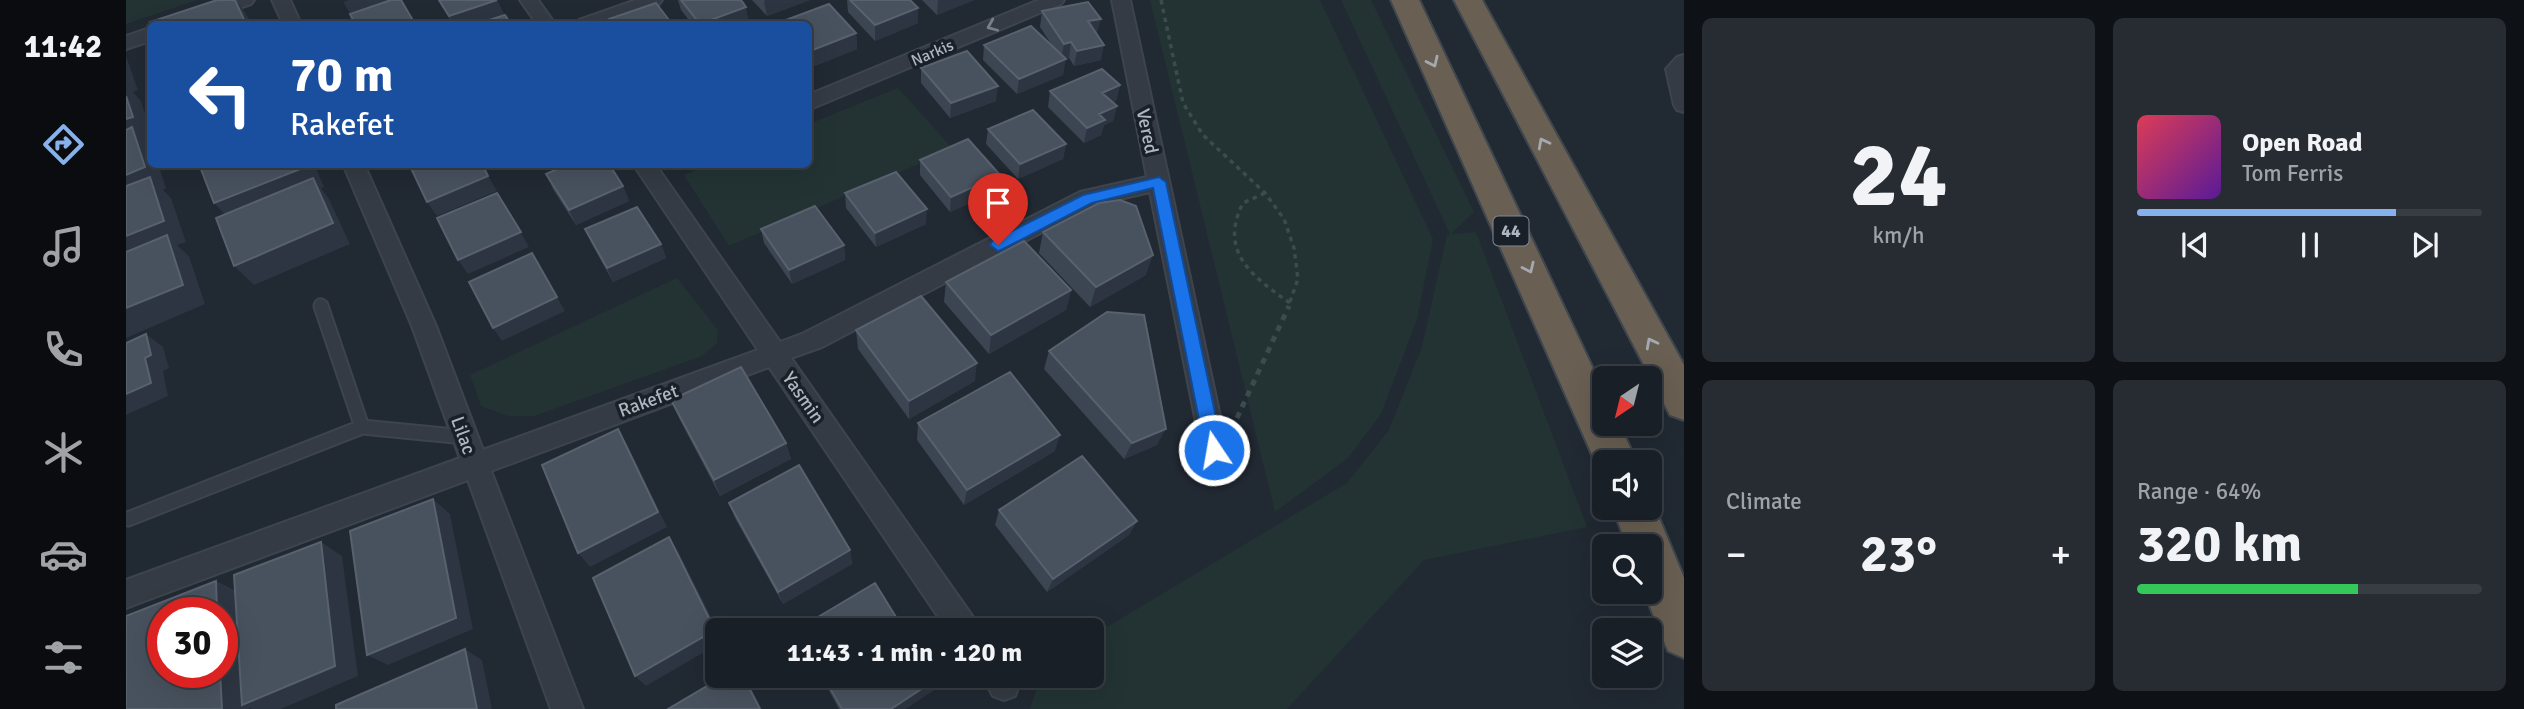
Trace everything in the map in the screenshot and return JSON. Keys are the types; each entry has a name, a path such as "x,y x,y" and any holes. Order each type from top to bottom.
{"highway":[{"name":"44","path":"1405,0 1611,450"},
{"path":"1468,0 1684,403"},
{"path":"1662,578 1684,635"}],"street":[{"path":"184,21 244,0"},
{"path":"281,0 291,21"},
{"path":"529,0 544,21"},
{"path":"594,21 653,0"},
{"name":"Narkis","path":"812,101 1055,0"},
{"name":"Vered","path":"1121,0 1216,458"},
{"path":"126,43 147,35"},
{"path":"1684,61 1676,69 1684,105"},
{"name":"Lilac","path":"355,168 424,327 567,709"},
{"name":"Yasmin","path":"653,168 774,354 957,618"},
{"name":"Rakefet","path":"126,594 813,340 1088,198 1159,182"}],"lane":[{"path":"320,304 362,427"},
{"path":"128,519 362,427 465,437"}],"path":[{"path":"1161,0 1183,103 1203,135 1265,193 1284,219 1294,248 1298,279 1290,303 1240,414 1216,458"},
{"path":"1265,193 1243,203 1234,225 1237,250 1254,278 1290,303"}],"shaded area":[{"path":"126,0 197,0 126,24"},
{"path":"1150,0 1320,0 1433,239 1417,319 1381,414 1348,458 1275,512"},
{"path":"1341,0 1371,0 1474,212 1451,234 1476,232 1587,527 1424,560 1287,709 1030,709 1037,688 1104,688 1104,629 1347,483 1389,430 1422,347 1447,235 1450,234"},
{"path":"898,88 953,149 729,246 684,175 702,168 812,168 812,123"},
{"path":"677,278 718,330 717,343 702,356 534,416 508,416 481,406 470,375"}],"building":[{"path":"217,0 235,0 245,21 153,21"},
{"path":"391,0 401,0 413,21 354,21 350,14"},
{"path":"439,0 497,0 449,16"},
{"path":"681,0 741,0 746,7 708,21 698,21"},
{"path":"850,0 910,0 918,8 875,25"},
{"path":"1088,2 1101,19 1088,21 1104,45 1077,51 1071,42 1064,44 1042,11"},
{"path":"656,3 670,21 611,21 609,19"},
{"path":"829,4 856,33 812,50 812,21 783,21"},
{"path":"505,15 509,21 486,21"},
{"path":"1031,26 1066,59 1019,79 984,45"},
{"path":"967,51 998,86 951,103 921,68"},
{"path":"1102,69 1120,85 1102,93 1117,106 1099,114 1105,120 1087,128 1050,91"},
{"path":"126,96 133,117 126,119"},
{"path":"1033,110 1066,144 1020,164 988,129"},
{"path":"132,127 145,167 126,175 126,130"},
{"path":"968,139 1000,175 951,197 920,160"},
{"path":"201,168 303,168 214,203"},
{"path":"411,168 484,168 488,176 427,202"},
{"path":"560,168 612,168 623,186 569,210 546,174"},
{"path":"896,172 927,209 875,233 845,193"},
{"path":"150,177 164,221 126,236 126,186"},
{"path":"313,178 333,223 234,266 216,218"},
{"path":"497,193 521,232 458,260 437,218"},
{"path":"1120,200 1136,206 1153,255 1096,287 1043,232 1099,203"},
{"path":"815,206 844,245 789,270 761,229"},
{"path":"637,207 661,244 607,268 585,229"},
{"path":"167,235 183,285 126,308 126,252"},
{"path":"1024,241 1071,290 991,335 946,282"},
{"path":"532,253 557,297 493,328 469,282"},
{"path":"921,296 977,363 909,401 856,330"},
{"path":"1107,312 1144,315 1166,429 1132,443 1049,351"},
{"path":"146,334 151,355 145,358 151,383 126,394 126,343"},
{"path":"741,367 786,443 714,480 671,400"},
{"path":"1010,372 1060,435 967,490 918,423"},
{"path":"618,429 658,512 578,553 542,465"},
{"path":"1082,456 1137,521 1053,579 999,510"},
{"path":"799,465 850,550 778,592 729,503"},
{"path":"433,499 456,618 367,655 350,531"},
{"path":"669,537 709,618 705,618 705,636 635,676 593,578"},
{"path":"321,542 335,666 242,705 238,597 235,597 234,575"},
{"path":"216,581 217,597 175,597"},
{"path":"875,583 897,618 816,618"},
{"path":"147,608 147,688 221,688 222,709 126,709 126,616"},
{"path":"465,649 477,709 336,709 336,705"},
{"path":"705,687 749,688 760,709 668,709"},
{"path":"830,688 923,688 891,709 842,709"}],"route":[{"path":"998,245 1088,198 1159,182 1214,450"}]}
